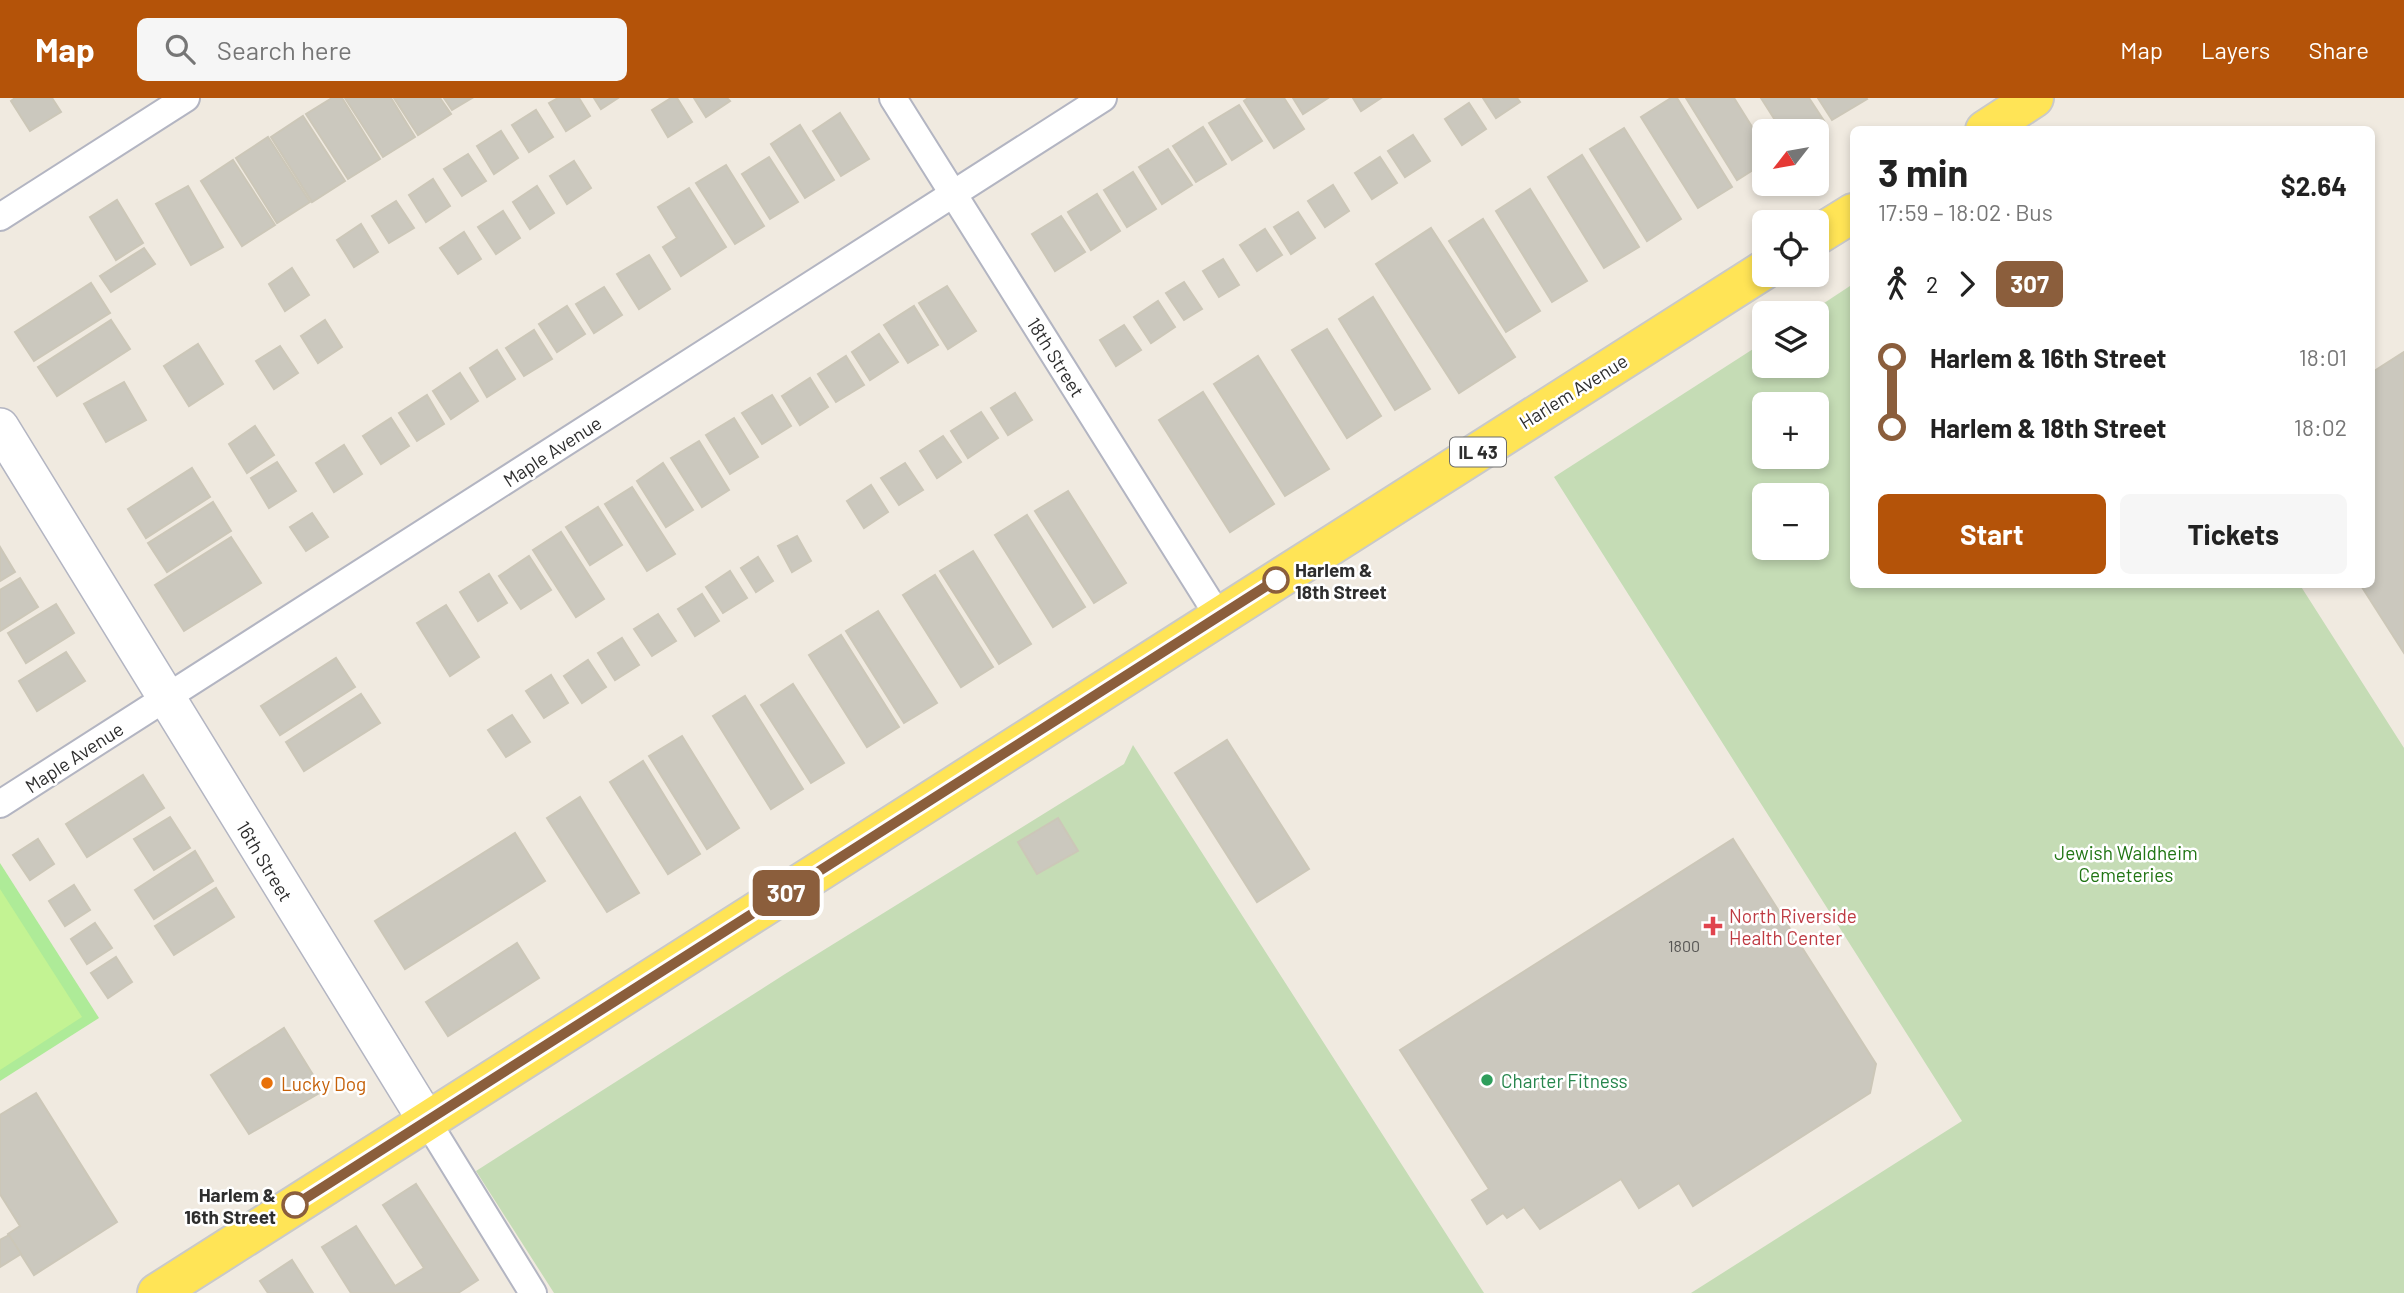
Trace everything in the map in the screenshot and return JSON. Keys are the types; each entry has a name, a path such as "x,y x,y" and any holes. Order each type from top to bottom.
{"main road":[{"path":"1990,126 2034,98"},
{"path":"1829,228 1850,215"},
{"name":"Harlem Avenue","path":"427,1121 1752,278"},
{"name":"IL 43","path":"157,1293 427,1121"}],"street":[{"path":"0,217 186,98"},
{"name":"18th Street","path":"893,98 1219,617"},
{"name":"Maple Avenue","path":"0,804 1103,98"},
{"name":"16th Street","path":"0,427 533,1293"}],"green space":[{"name":"Jewish Waldheim Cemeteries","path":"1850,286 1850,588 2302,588 2404,748 2404,1293 1691,1293 1962,1121 1554,477 1752,350 1752,378 1829,378 1827,301"},
{"path":"1133,745 1484,1293 554,1293 476,1171 785,974 1124,764"},
{"path":"0,863 99,1018 0,1081"},
{"path":"0,889 82,1017 0,1070"}],"building":[{"path":"15,98 52,98 61,112 30,131 11,101"},
{"path":"332,98 342,98 380,159 348,179 306,114"},
{"path":"345,98 391,98 415,137 383,157"},
{"path":"394,98 440,98 451,114 418,135"},
{"path":"444,98 472,98 452,110"},
{"path":"558,98 579,98 590,116 566,131 549,103"},
{"path":"594,98 618,98 601,109"},
{"path":"671,98 677,98 692,122 668,137 652,110"},
{"path":"694,98 727,98 730,101 706,117"},
{"path":"1248,98 1284,98 1304,129 1274,148 1244,101"},
{"path":"1293,98 1328,98 1303,114"},
{"path":"1353,98 1381,98 1361,111"},
{"path":"1483,98 1517,98 1520,102 1496,118"},
{"path":"1671,98 1677,98 1732,187 1698,208 1641,117"},
{"path":"1686,98 1734,98 1752,127 1752,171 1737,180"},
{"path":"1761,98 1809,98 1823,119 1774,119"},
{"path":"1818,98 1866,98 1867,99 1832,120"},
{"path":"1469,103 1486,129 1462,145 1445,119"},
{"path":"1239,105 1262,141 1232,160 1209,123"},
{"path":"536,110 553,137 529,152 512,125"},
{"path":"840,113 869,159 841,176 813,131"},
{"path":"303,116 345,181 312,202 271,137"},
{"path":"800,125 834,180 805,198 771,144"},
{"path":"1203,127 1226,164 1196,182 1173,146"},
{"path":"1624,128 1681,219 1647,241 1590,149"},
{"path":"501,131 518,158 494,174 477,146"},
{"path":"1413,135 1430,161 1405,177 1388,151"},
{"path":"268,137 310,202 277,223 236,158"},
{"path":"1168,149 1192,185 1162,204 1139,167"},
{"path":"468,154 486,181 462,196 444,169"},
{"path":"1582,155 1639,247 1604,268 1548,177"},
{"path":"769,157 798,202 770,219 742,174"},
{"path":"1380,157 1397,183 1372,199 1355,173"},
{"path":"233,160 275,225 242,246 201,181"},
{"path":"574,161 591,188 567,204 550,176"},
{"path":"726,165 764,226 735,244 696,183"},
{"path":"1133,172 1156,209 1127,227 1104,190"},
{"path":"433,179 450,206 426,222 409,195"},
{"path":"1333,185 1349,211 1325,227 1308,201"},
{"path":"188,186 223,247 191,265 156,204"},
{"path":"537,186 554,213 530,229 513,202"},
{"path":"689,188 726,247 681,276 663,247 677,238 658,207"},
{"path":"1530,189 1587,281 1552,302 1496,211"},
{"path":"1097,194 1120,231 1091,250 1068,212"},
{"path":"117,200 143,243 116,260 90,217"},
{"path":"396,201 414,228 389,243 372,216"},
{"path":"503,211 520,238 496,254 478,227"},
{"path":"1298,212 1315,238 1291,254 1274,227"},
{"path":"1061,216 1085,252 1055,271 1032,234"},
{"path":"1483,219 1540,311 1506,332 1449,241"},
{"path":"361,224 378,252 354,267 337,240"},
{"path":"1431,228 1515,357 1459,393 1376,264"},
{"path":"1265,229 1282,255 1257,271 1240,245"},
{"path":"464,232 481,259 458,274 440,248"},
{"path":"144,248 155,264 111,292 100,276"},
{"path":"649,255 670,289 639,309 617,274"},
{"path":"1223,259 1239,285 1219,297 1203,271"},
{"path":"292,268 309,295 285,311 269,284"},
{"path":"1184,282 1202,309 1184,320 1166,293"},
{"path":"91,283 110,313 34,361 15,332"},
{"path":"947,286 976,331 948,349 919,303"},
{"path":"604,287 622,315 594,333 576,304"},
{"path":"1373,297 1430,389 1395,410 1339,319"},
{"path":"1158,301 1175,327 1151,343 1134,317"},
{"path":"567,306 585,334 557,352 539,324"},
{"path":"914,306 938,345 908,363 884,325"},
{"path":"111,320 130,349 57,396 38,367"},
{"path":"325,320 342,347 318,363 301,336"},
{"path":"1124,325 1141,350 1116,366 1100,340"},
{"path":"1327,329 1381,416 1347,438 1292,350"},
{"path":"534,330 552,359 524,376 506,348"},
{"path":"879,334 898,362 870,380 852,352"},
{"path":"198,344 223,384 189,406 164,366"},
{"path":"280,346 298,373 274,389 256,361"},
{"path":"497,350 515,379 487,397 470,368"},
{"path":"2404,352 2404,653 2363,588 2375,588 2375,370"},
{"path":"846,356 864,385 836,402 818,374"},
{"path":"1258,356 1329,469 1285,496 1214,384"},
{"path":"460,373 478,401 451,419 433,391"},
{"path":"810,378 828,407 800,425 782,396"},
{"path":"124,382 146,420 106,442 84,404"},
{"path":"1203,392 1274,504 1230,532 1159,420"},
{"path":"1015,393 1032,420 1008,435 991,408"},
{"path":"427,395 444,424 417,441 399,413"},
{"path":"772,395 791,426 762,444 742,413"},
{"path":"981,412 998,438 968,458 951,431"},
{"path":"391,418 409,446 381,464 363,436"},
{"path":"734,418 758,457 730,474 706,435"},
{"path":"255,426 274,455 247,473 229,444"},
{"path":"943,436 961,462 937,478 920,451"},
{"path":"699,441 729,490 702,507 671,458"},
{"path":"344,445 362,474 334,492 316,463"},
{"path":"277,462 296,491 269,508 251,478"},
{"path":"663,463 693,510 666,527 637,481"},
{"path":"905,463 923,490 899,505 881,478"},
{"path":"192,468 210,497 146,538 128,509"},
{"path":"871,485 888,512 864,528 847,501"},
{"path":"632,487 675,554 647,571 605,504"},
{"path":"1068,491 1126,583 1094,603 1035,511"},
{"path":"213,502 231,531 167,572 148,543"},
{"path":"598,507 622,545 590,565 566,527"},
{"path":"312,513 328,537 306,551 290,527"},
{"path":"1027,515 1085,607 1053,627 995,535"},
{"path":"561,532 604,599 576,617 533,550"},
{"path":"797,536 811,561 792,572 778,546"},
{"path":"231,537 261,583 184,631 155,585"},
{"path":"0,547 15,572 0,581"},
{"path":"973,551 1031,644 999,664 940,571"},
{"path":"529,556 551,590 521,609 499,576"},
{"path":"758,557 773,581 756,592 741,568"},
{"path":"730,571 747,598 723,613 706,587"},
{"path":"489,574 507,603 478,621 460,592"},
{"path":"935,575 993,667 961,687 903,595"},
{"path":"20,578 38,607 0,631 0,590"},
{"path":"702,594 719,621 695,636 678,609"},
{"path":"56,604 74,633 26,663 8,633"},
{"path":"446,605 479,657 450,676 417,623"},
{"path":"878,611 937,703 904,723 846,631"},
{"path":"658,614 676,641 652,656 634,629"},
{"path":"841,635 899,727 867,747 809,655"},
{"path":"622,638 639,665 615,680 598,653"},
{"path":"66,652 85,681 37,711 19,681"},
{"path":"336,658 355,687 280,735 261,706"},
{"path":"588,660 606,687 582,703 564,676"},
{"path":"551,675 568,703 544,718 526,691"},
{"path":"793,684 844,763 811,783 761,705"},
{"path":"361,694 380,723 304,771 286,742"},
{"path":"745,696 803,789 771,809 713,716"},
{"path":"512,715 530,742 506,757 488,730"},
{"path":"682,736 739,828 707,849 649,756"},
{"path":"1227,740 1309,869 1257,902 1175,773"},
{"path":"643,761 700,854 668,874 610,782"},
{"path":"143,775 164,808 87,857 66,824"},
{"path":"580,797 639,893 607,912 547,818"},
{"path":"170,817 190,848 154,870 134,839"},
{"path":"1058,818 1078,851 1037,874 1018,842"},
{"path":"515,833 545,881 405,969 375,921"},
{"path":"38,839 54,864 30,880 13,855"},
{"path":"1733,839 1876,1064 1870,1093 1693,1206 1679,1183 1639,1208 1621,1179 1540,1229 1524,1207 1507,1218 1503,1213 1487,1224 1472,1200 1489,1189 1400,1050"},
{"path":"195,851 213,881 154,919 135,890"},
{"path":"74,885 90,910 65,926 49,901"},
{"path":"216,888 234,917 174,955 155,926"},
{"path":"95,923 112,948 87,964 71,939"},
{"path":"517,943 539,978 448,1036 426,1002"},
{"path":"116,957 132,982 108,998 91,973"},
{"name":"Lucky Dog","path":"284,1028 323,1091 249,1134 211,1075"},
{"path":"36,1093 117,1222 34,1275 8,1234 20,1226 0,1194 0,1115"},
{"path":"416,1184 478,1280 458,1293 351,1293 322,1247 356,1226 395,1286 424,1268 383,1205"},
{"path":"9,1235 21,1254 0,1267 0,1240"},
{"path":"292,1260 313,1293 268,1293 260,1281"}],"bus line":[{"name":"307","path":"295,1205 1276,580"}],"place":[{"name":"Harlem & 18th Street","path":"1276,580"},
{"name":"North Riverside Health Center","path":"1713,926"},
{"name":"Charter Fitness","path":"1487,1080"},
{"name":"Lucky Dog","path":"267,1083"},
{"name":"Harlem & 16th Street","path":"295,1205"}]}
